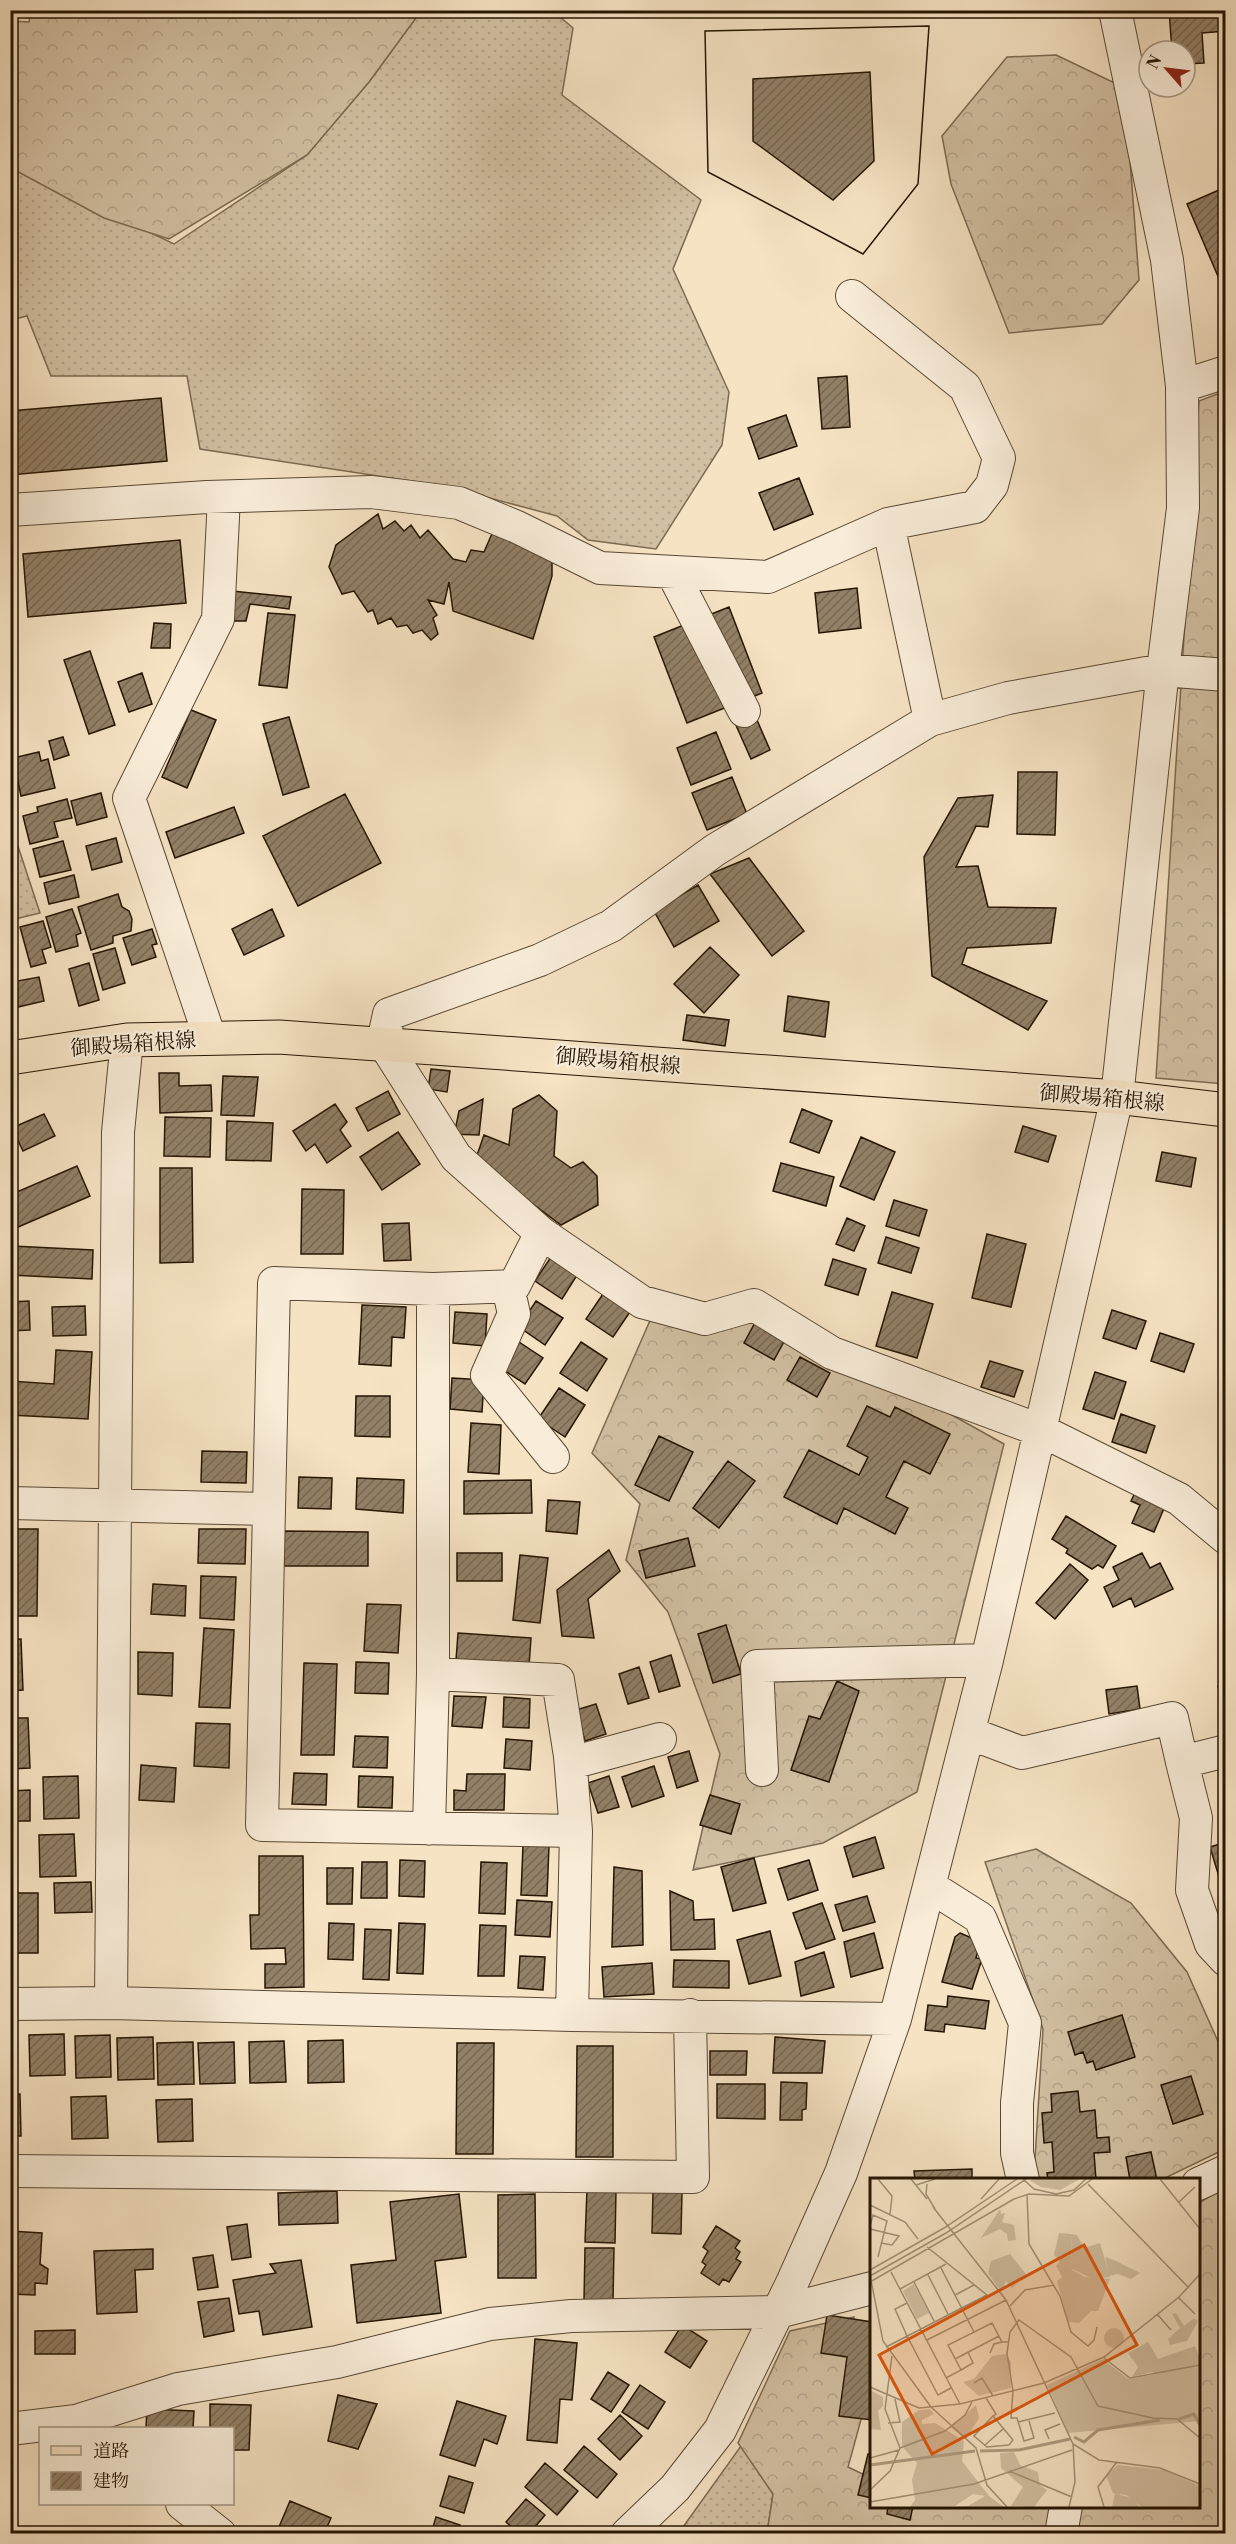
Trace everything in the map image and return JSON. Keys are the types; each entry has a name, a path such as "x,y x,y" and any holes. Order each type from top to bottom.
{"main road":[{"name":"御殿場箱根線","path":"10,1058 127,1040 279,1037 383,1042 1117,1097 1226,1110"}],"street":[{"path":"627,2534 675,2488 720,2430 778,2312 841,2173 895,2019 931,1887 987,1660 1042,1431 1117,1097 1162,670 1183,508 1182,386 1167,260 1115,10"},
{"path":"10,510 224,496 370,492 459,503 517,527 600,568 768,577 888,525 975,507 992,485 999,458 965,387 852,296"},
{"path":"1182,386 1226,372"},
{"path":"210,1038 129,798 218,620 224,496"},
{"path":"888,525 930,720"},
{"path":"672,572 744,711"},
{"path":"1226,675 1162,670 1008,698 930,720 716,850 611,926 540,960 388,1014 383,1042 456,1157 541,1233 642,1302 705,1319 754,1305 832,1353 1042,1431 1179,1499 1226,1538"},
{"path":"111,2003 118,1132 127,1040"},
{"path":"541,1233 514,1286 433,1289 274,1283 262,1825 576,1832"},
{"path":"508,1287 514,1314 487,1375 554,1457"},
{"path":"429,1829 433,1674 433,1289"},
{"path":"10,1503 268,1509"},
{"path":"762,1770 757,1666 987,1660"},
{"path":"433,1674 558,1680 571,1763 576,1832 572,2015"},
{"path":"969,1733 1022,1753 1172,1718 1196,1818 1192,1890 1211,1944 1226,1960"},
{"path":"571,1763 660,1739"},
{"path":"1182,1762 1226,1751"},
{"path":"931,1887 980,1918 1025,2023 1017,2113 1017,2153 1023,2178"},
{"path":"10,2004 111,2003 572,2015 895,2019"},
{"path":"10,2171 693,2177 690,2015"},
{"path":"1200,2183 1226,2170"},
{"path":"46,2427 81,2425 178,2389 337,2362 490,2324 571,2316 778,2312 870,2289"},
{"path":"10,2429 39,2427"},
{"path":"183,2505 220,2534"},
{"path":"1061,2534 1066,2508"}],"green space":[{"path":"31,10 421,11 369,82 307,155 169,239 104,218 11,168 11,21 29,22"},
{"path":"421,11 553,11 573,28 562,95 701,200 673,269 729,392 722,445 656,549 588,540 557,516 445,486 200,449 187,376 51,376 27,316 11,320 10,166 174,244 307,155 369,82"},
{"path":"1056,55 1119,85 1130,160 1139,280 1102,324 1009,333 951,184 942,136 1007,57"},
{"path":"1225,391 1225,1084 1156,1078 1199,401"},
{"path":"11,825 40,913 10,920"},
{"path":"754,1305 1004,1444 917,1792 823,1843 693,1870 720,1754 668,1612 626,1560 640,1504 592,1453 652,1316"},
{"path":"1036,1849 1131,1903 1187,1972 1225,2057 1225,2149 1165,2178 1036,2178 1034,2175 1043,2029 985,1862"},
{"path":"1225,2187 1225,2533 767,2533 773,2494 738,2443 790,2331 854,2317 846,2389 867,2398 848,2467 870,2478 870,2508 1200,2508 1200,2202"},
{"path":"741,2446 773,2494 767,2533 678,2534"}],"building":[{"path":"1169,10 1226,10 1226,31 1202,33 1204,63 1197,63 1197,39 1171,39"},
{"path":"929,26 918,184 863,254 708,172 705,31","holes":["870,72 874,161 833,200 753,141 753,79"]},
{"path":"929,26 918,184 863,254 708,172 705,31"},
{"path":"1226,187 1226,295 1187,204"},
{"path":"847,376 850,427 822,429 818,378"},
{"path":"161,398 167,461 10,475 10,411"},
{"path":"786,415 797,446 759,459 748,428"},
{"path":"799,478 813,514 774,530 759,493"},
{"path":"378,514 383,529 395,521 404,531 411,525 420,538 428,530 453,559 466,562 471,550 484,552 494,529 552,562 552,576 533,639 453,611 449,582 444,604 428,600 437,615 433,618 438,634 431,640 422,630 413,633 407,625 397,627 391,618 378,624 373,610 368,612 354,591 342,594 329,567 336,545"},
{"path":"180,540 186,603 28,617 23,554"},
{"path":"857,588 861,628 819,633 815,593"},
{"path":"232,591 291,597 289,609 250,604 246,621 228,621"},
{"path":"729,607 762,693 687,723 654,637"},
{"path":"268,613 295,615 287,688 259,685"},
{"path":"154,623 171,624 170,648 151,648"},
{"path":"10,639 14,639 17,682 10,682"},
{"path":"90,651 115,725 89,734 64,660"},
{"path":"142,673 152,704 129,712 118,682"},
{"path":"191,710 216,720 187,788 162,777"},
{"path":"289,717 309,787 283,795 263,724"},
{"path":"757,720 770,750 751,759 735,723"},
{"path":"716,732 731,769 691,785 677,748"},
{"path":"63,737 69,755 54,760 49,741"},
{"path":"39,752 41,761 48,759 55,788 21,796 13,758"},
{"path":"1018,772 1057,772 1055,835 1017,834"},
{"path":"732,777 747,814 707,830 692,793"},
{"path":"101,793 107,817 77,825 71,801"},
{"path":"345,794 381,863 298,906 263,836"},
{"path":"993,795 988,827 976,826 956,867 978,866 988,907 1056,908 1051,943 967,948 962,964 1047,1001 1028,1030 932,976 924,857 958,798"},
{"path":"67,799 72,818 54,822 58,837 30,844 23,816 38,812 37,807"},
{"path":"234,807 244,833 175,858 166,832"},
{"path":"116,838 122,862 92,870 86,846"},
{"path":"63,841 71,870 40,877 33,849"},
{"path":"749,858 804,931 772,956 710,874"},
{"path":"74,875 79,897 49,904 44,883"},
{"path":"698,885 719,921 674,947 654,911"},
{"path":"118,894 122,907 129,911 132,919 131,931 113,936 113,943 91,950 78,907"},
{"path":"72,909 81,933 76,935 78,946 56,952 46,917"},
{"path":"272,909 284,936 244,955 232,929"},
{"path":"43,921 51,947 42,950 46,963 31,967 20,927"},
{"path":"152,929 157,944 152,945 156,957 132,965 123,938"},
{"path":"710,947 739,975 704,1013 674,984"},
{"path":"115,948 125,983 103,990 93,954"},
{"path":"89,963 99,1000 79,1006 69,969"},
{"path":"39,977 44,1001 18,1007 12,982"},
{"path":"788,996 829,1002 825,1037 784,1031"},
{"path":"687,1015 729,1020 725,1046 683,1040"},
{"path":"431,1069 450,1071 447,1092 428,1089"},
{"path":"159,1073 179,1073 179,1086 211,1085 212,1111 160,1113"},
{"path":"223,1076 258,1077 254,1116 221,1115"},
{"path":"388,1091 400,1114 368,1131 356,1108"},
{"path":"539,1095 557,1111 554,1156 571,1168 583,1162 597,1176 598,1205 561,1225 475,1161 484,1135 509,1145 513,1109"},
{"path":"483,1099 479,1135 450,1134 452,1128 456,1126 459,1111"},
{"path":"335,1104 347,1122 340,1130 351,1146 327,1163 315,1144 306,1151 293,1131"},
{"path":"802,1109 832,1121 819,1153 790,1142"},
{"path":"44,1114 55,1136 23,1151 12,1128"},
{"path":"165,1117 211,1118 210,1157 164,1156"},
{"path":"227,1121 273,1123 271,1161 226,1160"},
{"path":"1023,1126 1056,1136 1048,1162 1015,1152"},
{"path":"398,1132 420,1164 382,1190 360,1157"},
{"path":"861,1137 895,1152 874,1200 840,1186"},
{"path":"1162,1152 1196,1158 1191,1187 1156,1181"},
{"path":"781,1163 834,1177 826,1206 773,1191"},
{"path":"77,1166 90,1196 11,1230 10,1195"},
{"path":"160,1168 192,1168 193,1262 160,1263"},
{"path":"302,1189 344,1190 343,1254 301,1254"},
{"path":"894,1200 927,1210 919,1236 886,1226"},
{"path":"847,1218 865,1226 854,1251 836,1244"},
{"path":"409,1223 411,1260 384,1261 382,1224"},
{"path":"987,1234 1026,1244 1011,1307 972,1298"},
{"path":"886,1237 919,1248 911,1273 878,1263"},
{"path":"12,1246 93,1250 92,1279 10,1275"},
{"path":"553,1254 579,1272 562,1299 535,1281"},
{"path":"833,1259 866,1269 858,1295 825,1285"},
{"path":"607,1288 634,1306 613,1337 586,1319"},
{"path":"892,1292 933,1304 917,1358 876,1346"},
{"path":"29,1301 30,1330 10,1331 10,1302"},
{"path":"536,1301 563,1318 545,1345 519,1327"},
{"path":"362,1305 406,1307 404,1338 392,1337 391,1366 359,1364"},
{"path":"85,1306 86,1335 53,1336 52,1307"},
{"path":"1112,1310 1146,1321 1136,1349 1103,1338"},
{"path":"455,1312 487,1314 485,1346 453,1343"},
{"path":"757,1319 787,1336 774,1360 744,1343"},
{"path":"1160,1333 1194,1344 1184,1372 1151,1361"},
{"path":"516,1340 543,1358 525,1384 499,1367"},
{"path":"581,1342 607,1359 587,1391 560,1373"},
{"path":"56,1350 92,1352 88,1419 10,1415 10,1381 54,1384"},
{"path":"800,1357 830,1373 817,1397 787,1380"},
{"path":"990,1361 1023,1371 1014,1397 981,1387"},
{"path":"1095,1372 1126,1382 1114,1419 1083,1409"},
{"path":"452,1378 484,1380 482,1412 450,1409"},
{"path":"559,1388 585,1405 565,1437 538,1419"},
{"path":"356,1396 390,1396 390,1437 355,1436"},
{"path":"867,1406 890,1417 895,1407 950,1434 930,1474 904,1461 886,1497 908,1508 895,1534 844,1508 837,1524 784,1497 809,1450 859,1475 868,1457 847,1446"},
{"path":"1121,1414 1155,1426 1146,1453 1112,1442"},
{"path":"471,1423 501,1425 499,1474 468,1472"},
{"path":"659,1436 693,1452 669,1501 635,1485"},
{"path":"202,1451 247,1452 246,1483 201,1482"},
{"path":"728,1461 755,1481 719,1528 693,1508"},
{"path":"299,1477 332,1478 331,1509 298,1508"},
{"path":"357,1478 404,1480 403,1513 356,1509"},
{"path":"531,1480 532,1513 464,1514 464,1481"},
{"path":"1138,1486 1168,1499 1154,1532 1132,1523 1140,1505 1131,1501"},
{"path":"548,1500 580,1502 577,1534 546,1531"},
{"path":"1066,1516 1116,1546 1103,1568 1098,1565 1092,1569 1066,1553 1068,1549 1052,1539"},
{"path":"10,1529 38,1529 37,1616 10,1616"},
{"path":"199,1529 246,1529 245,1564 198,1563"},
{"path":"284,1531 368,1532 368,1566 284,1566"},
{"path":"688,1538 695,1566 646,1578 639,1551"},
{"path":"609,1550 620,1571 588,1599 594,1638 562,1636 557,1590"},
{"path":"457,1553 502,1553 502,1581 457,1581"},
{"path":"1142,1553 1150,1568 1160,1563 1173,1589 1135,1607 1131,1598 1113,1607 1104,1587 1119,1580 1113,1567"},
{"path":"520,1555 548,1558 540,1623 513,1620"},
{"path":"1070,1564 1088,1580 1055,1619 1036,1603"},
{"path":"201,1576 236,1577 234,1620 200,1618"},
{"path":"153,1584 186,1586 185,1616 151,1614"},
{"path":"367,1604 401,1605 398,1653 364,1651"},
{"path":"726,1625 741,1674 713,1683 698,1634"},
{"path":"204,1628 234,1630 230,1708 199,1707"},
{"path":"458,1633 531,1638 529,1666 456,1660"},
{"path":"21,1639 23,1690 10,1691 10,1640"},
{"path":"138,1652 173,1653 172,1696 138,1694"},
{"path":"671,1655 680,1686 659,1692 650,1662"},
{"path":"356,1662 389,1663 388,1694 355,1693"},
{"path":"304,1663 337,1664 334,1755 301,1755"},
{"path":"639,1667 649,1698 628,1704 619,1674"},
{"path":"837,1681 859,1691 829,1782 791,1770 809,1716 820,1719"},
{"path":"1226,1684 1226,1719 1218,1686"},
{"path":"1137,1686 1140,1709 1109,1714 1106,1690"},
{"path":"454,1696 486,1697 482,1728 452,1726"},
{"path":"504,1697 530,1699 529,1728 503,1727"},
{"path":"596,1704 606,1734 585,1741 576,1710"},
{"path":"10,1718 28,1718 30,1768 10,1769"},
{"path":"196,1723 230,1724 229,1768 194,1766"},
{"path":"355,1736 388,1737 387,1768 353,1767"},
{"path":"506,1739 532,1741 530,1770 504,1768"},
{"path":"689,1751 698,1781 677,1788 668,1757"},
{"path":"141,1765 176,1768 174,1802 139,1800"},
{"path":"654,1766 664,1796 632,1807 622,1777"},
{"path":"294,1773 327,1774 326,1805 292,1804"},
{"path":"467,1774 505,1774 504,1810 454,1810 454,1790 466,1791"},
{"path":"78,1776 79,1818 44,1819 43,1777"},
{"path":"359,1776 393,1777 392,1808 358,1807"},
{"path":"609,1776 619,1807 598,1813 588,1783"},
{"path":"30,1790 30,1821 10,1821 10,1791"},
{"path":"710,1795 740,1804 731,1834 700,1825"},
{"path":"74,1834 76,1876 40,1877 39,1835"},
{"path":"875,1837 884,1868 853,1877 844,1847"},
{"path":"1226,1842 1226,1900 1210,1847"},
{"path":"523,1845 549,1846 547,1896 521,1895"},
{"path":"259,1856 303,1856 304,1987 265,1988 265,1964 286,1964 285,1948 251,1949 250,1915 259,1915"},
{"path":"754,1858 766,1903 733,1911 721,1867"},
{"path":"400,1860 425,1861 424,1897 399,1896"},
{"path":"809,1860 818,1890 788,1900 778,1869"},
{"path":"362,1862 387,1862 387,1898 361,1898"},
{"path":"481,1862 507,1863 505,1914 479,1913"},
{"path":"614,1867 642,1871 643,1945 612,1947"},
{"path":"327,1868 353,1868 352,1904 327,1904"},
{"path":"91,1882 92,1912 55,1913 54,1883"},
{"path":"670,1891 693,1901 694,1920 714,1919 715,1949 671,1950"},
{"path":"10,1893 38,1893 38,1953 10,1953"},
{"path":"867,1896 875,1922 843,1931 835,1905"},
{"path":"517,1900 552,1902 550,1937 515,1935"},
{"path":"822,1903 835,1939 806,1949 793,1913"},
{"path":"329,1923 354,1924 353,1960 328,1959"},
{"path":"399,1923 425,1924 423,1974 397,1973"},
{"path":"480,1925 506,1926 504,1976 478,1976"},
{"path":"365,1929 391,1930 389,1980 363,1979"},
{"path":"770,1931 781,1976 749,1984 737,1940"},
{"path":"874,1933 883,1968 851,1977 844,1942"},
{"path":"960,1933 972,1938 979,1947 976,1958 982,1959 972,1989 942,1982 955,1937"},
{"path":"824,1952 834,1987 801,1996 795,1962"},
{"path":"520,1956 545,1957 543,1990 518,1988"},
{"path":"674,1960 729,1961 729,1988 673,1987"},
{"path":"652,1963 654,1994 604,1997 602,1967"},
{"path":"948,1996 989,2001 985,2029 945,2024 944,2032 925,2030 928,2005 947,2007"},
{"path":"1122,2015 1135,2057 1096,2070 1093,2061 1087,2063 1083,2052 1075,2055 1068,2032"},
{"path":"64,2034 65,2075 30,2076 29,2035"},
{"path":"110,2035 111,2077 76,2078 75,2036"},
{"path":"153,2037 154,2079 118,2080 117,2038"},
{"path":"775,2037 825,2041 822,2073 773,2073"},
{"path":"343,2040 344,2082 308,2083 308,2041"},
{"path":"284,2041 286,2082 250,2083 249,2042"},
{"path":"193,2042 194,2084 158,2085 157,2043"},
{"path":"234,2042 235,2083 200,2084 198,2043"},
{"path":"457,2043 494,2043 493,2154 456,2154"},
{"path":"577,2046 613,2046 613,2157 576,2157"},
{"path":"710,2051 747,2051 746,2075 710,2075"},
{"path":"1191,2076 1203,2114 1173,2124 1161,2085"},
{"path":"781,2082 807,2083 806,2109 802,2110 802,2120 780,2120"},
{"path":"717,2084 765,2084 765,2119 717,2118"},
{"path":"1078,2091 1080,2112 1095,2110 1097,2138 1109,2137 1110,2152 1094,2153 1096,2178 1048,2178 1047,2173 1054,2172 1052,2142 1044,2143 1042,2113 1052,2112 1051,2094"},
{"path":"20,2094 21,2136 10,2136 10,2095"},
{"path":"106,2096 108,2138 72,2139 71,2097"},
{"path":"192,2099 193,2141 158,2142 156,2100"},
{"path":"1151,2152 1157,2178 1130,2178 1126,2157"},
{"path":"972,2169 972,2178 915,2178 914,2171"},
{"path":"587,2189 616,2190 615,2243 585,2242"},
{"path":"337,2191 338,2223 279,2225 278,2193"},
{"path":"653,2192 682,2192 681,2234 652,2233"},
{"path":"459,2194 466,2257 435,2261 441,2313 357,2323 351,2265 396,2260 390,2202"},
{"path":"535,2194 536,2278 498,2278 498,2195"},
{"path":"247,2224 251,2257 232,2260 227,2227"},
{"path":"716,2226 740,2241 735,2248 740,2252 736,2259 741,2262 729,2282 723,2279 719,2285 701,2273 706,2265 702,2262 708,2251 703,2247"},
{"path":"10,2231 42,2233 40,2264 48,2269 47,2284 35,2283 35,2295 10,2294"},
{"path":"585,2248 614,2248 613,2301 584,2300"},
{"path":"153,2249 153,2269 135,2270 137,2312 97,2314 94,2251"},
{"path":"213,2255 218,2287 198,2290 193,2258"},
{"path":"301,2260 312,2327 263,2335 259,2311 239,2314 233,2280 276,2273 270,2264"},
{"path":"229,2298 234,2331 204,2337 198,2302"},
{"path":"827,2315 870,2322 870,2420 839,2416 847,2357 821,2353"},
{"path":"682,2325 707,2341 690,2368 665,2352"},
{"path":"75,2330 75,2354 35,2354 35,2331"},
{"path":"535,2339 577,2343 572,2400 560,2399 557,2443 527,2440"},
{"path":"608,2372 629,2385 611,2412 591,2399"},
{"path":"640,2385 665,2402 648,2429 622,2412"},
{"path":"338,2395 377,2404 358,2449 328,2441"},
{"path":"457,2401 506,2416 497,2444 484,2439 475,2466 440,2455"},
{"path":"210,2404 251,2405 249,2450 234,2450 234,2427 210,2427"},
{"path":"147,2409 194,2411 193,2427 146,2427"},
{"path":"620,2415 642,2436 620,2460 598,2439"},
{"path":"584,2446 617,2474 597,2498 564,2470"},
{"path":"868,2454 870,2454 870,2498 858,2495"},
{"path":"545,2463 578,2491 557,2515 525,2487"},
{"path":"449,2476 473,2483 464,2513 440,2506"},
{"path":"526,2499 545,2515 529,2534 519,2534 506,2522"},
{"path":"290,2501 331,2518 324,2534 276,2534"},
{"path":"888,2508 913,2508 910,2520 887,2514"},
{"path":"436,2517 460,2525 457,2534 431,2534"}]}
